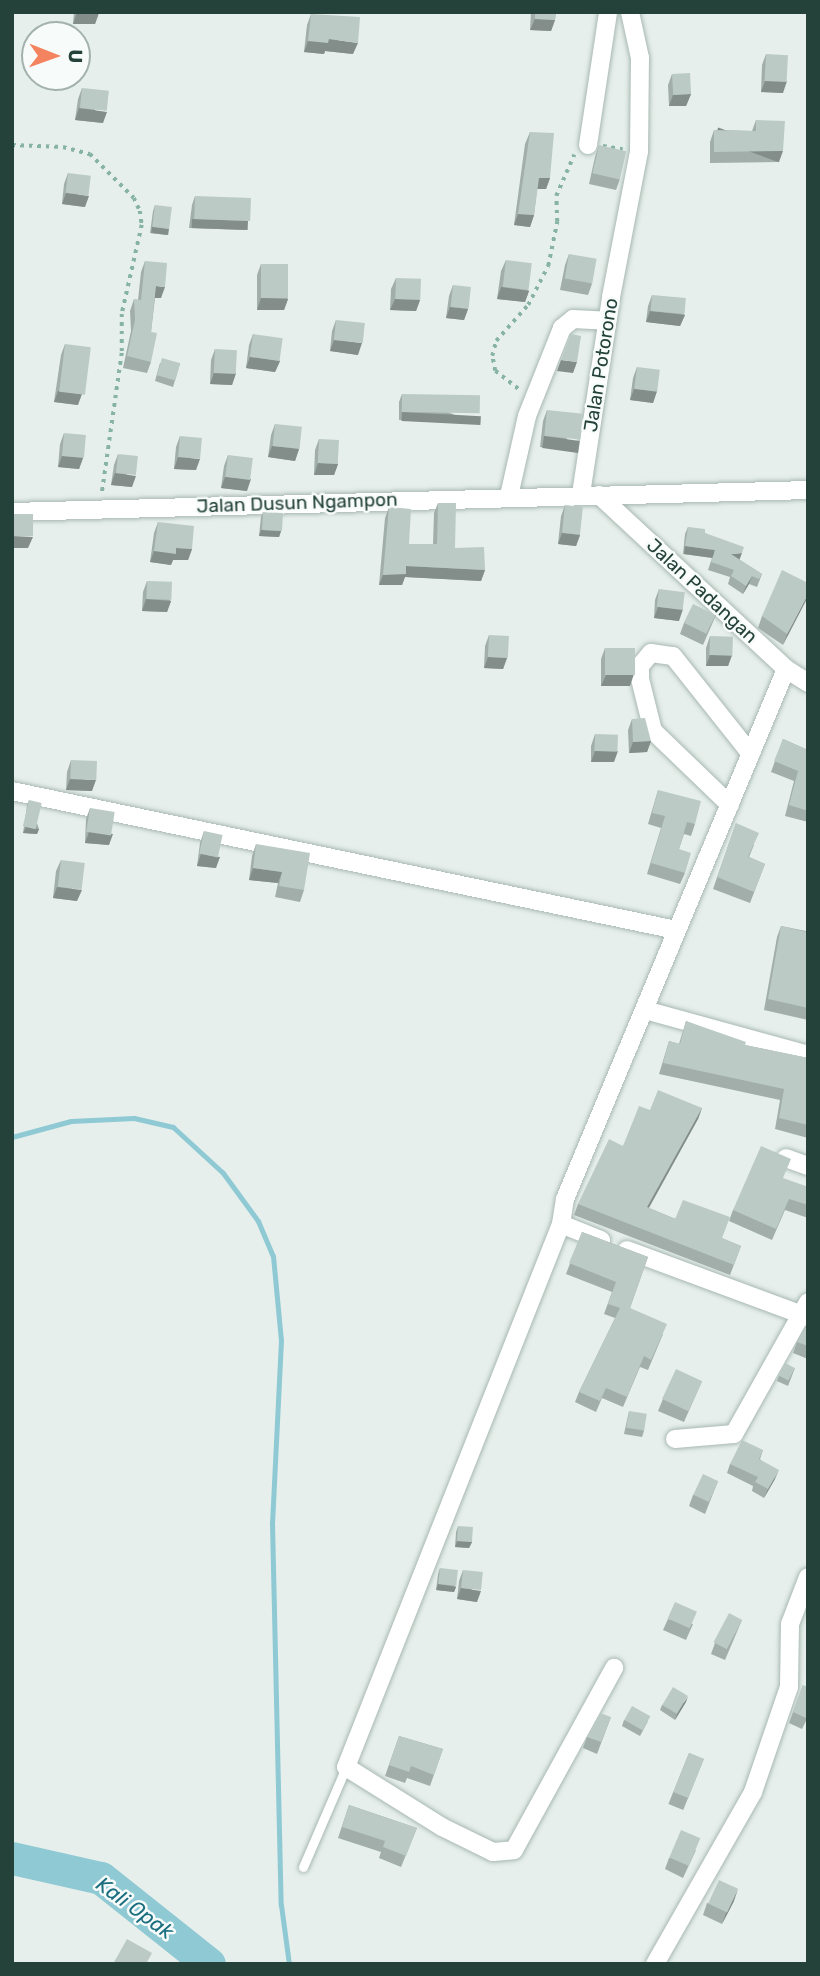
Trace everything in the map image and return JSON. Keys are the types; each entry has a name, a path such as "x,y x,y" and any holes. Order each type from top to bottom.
{"street":[{"path":"589,145 608,12"},
{"name":"Jalan Potorono","path":"590,495 607,321 639,152 640,58 630,12"},
{"path":"509,496 533,400 562,328 573,319 607,321"},
{"path":"590,495 808,490"},
{"name":"Jalan Dusun Ngampon","path":"12,512 590,495"},
{"name":"Jalan Padangan","path":"590,495 786,669 808,683"},
{"path":"730,806 653,731 640,678 640,666 650,653 673,656 751,754"},
{"path":"614,1668 514,1850 493,1852 442,1827 346,1767 561,1224 565,1199 786,669"},
{"path":"12,791 676,930"},
{"path":"645,1010 808,1055"},
{"path":"786,1158 808,1166"},
{"path":"561,1224 806,1311 734,1434 675,1439"},
{"path":"655,1964 753,1791 789,1687 793,1657 790,1624 808,1577"}],"lane":[{"path":"303,1867 346,1767"}],"path":[{"path":"12,145 63,147 90,154 134,198 140,211 142,225 122,314 122,353 99,509"},
{"path":"533,400 495,371 492,356 496,341 537,290 554,244 556,196 565,170 575,154 589,145 639,152"}],"building":[{"path":"535,12 556,12 555,20 535,19"},
{"path":"311,14 360,17 358,43 329,39 328,43 308,41"},
{"path":"766,54 788,55 787,82 765,81"},
{"path":"690,73 691,94 673,95 672,74"},
{"path":"82,91 109,91 107,111 80,108"},
{"path":"756,120 785,121 783,151 714,152 714,130 756,131"},
{"path":"530,132 554,133 550,178 539,178 534,215 518,214"},
{"path":"599,145 626,151 620,180 592,173"},
{"path":"68,173 91,176 88,196 66,193"},
{"path":"195,196 251,198 250,221 194,219"},
{"path":"155,205 172,207 169,229 152,227"},
{"path":"569,254 597,259 592,283 565,279"},
{"path":"506,260 532,263 529,290 503,287"},
{"path":"145,261 167,263 165,287 156,286 151,332 157,333 151,362 127,356 135,320 134,299 141,300"},
{"path":"261,264 288,264 288,298 261,298"},
{"path":"396,278 421,279 420,300 395,299"},
{"path":"453,285 471,287 469,309 451,307"},
{"path":"652,295 686,298 684,314 651,311"},
{"path":"336,320 365,323 363,343 334,340"},
{"path":"253,334 283,338 280,361 250,357"},
{"path":"571,334 581,336 577,362 561,360"},
{"path":"65,344 91,347 85,395 59,392"},
{"path":"215,349 237,350 236,374 214,373"},
{"path":"162,358 180,363 175,381 157,375"},
{"path":"637,367 660,370 657,392 634,389"},
{"path":"402,394 480,395 480,413 402,412"},
{"path":"547,410 583,414 580,440 544,436"},
{"path":"275,424 302,427 300,449 273,446"},
{"path":"64,433 86,435 84,458 62,456"},
{"path":"180,436 202,438 200,459 178,457"},
{"path":"319,439 339,440 338,464 318,463"},
{"path":"118,454 138,456 136,475 116,473"},
{"path":"228,455 253,458 250,480 225,477"},
{"path":"438,503 456,503 455,548 484,547 485,570 406,566 406,574 383,575 389,507 411,509 409,544 437,544"},
{"path":"565,505 583,507 580,535 562,533"},
{"path":"263,512 283,513 282,531 262,530"},
{"path":"12,514 33,514 33,536 12,536"},
{"path":"158,522 194,526 192,549 176,548 176,554 154,551"},
{"path":"688,527 705,529 705,533 744,547 742,553 731,554 762,574 759,579 752,576 746,586 731,576 734,570 711,562 715,550 685,546"},
{"path":"782,570 808,583 808,594 787,634 762,616"},
{"path":"147,581 172,582 171,600 146,599"},
{"path":"659,589 685,592 683,610 657,607"},
{"path":"693,604 715,615 706,634 684,623"},
{"path":"489,635 509,636 508,658 488,657"},
{"path":"710,636 733,637 732,656 709,655"},
{"path":"605,648 635,648 635,675 605,675"},
{"path":"645,718 651,741 633,742 632,719"},
{"path":"595,734 618,735 617,752 594,751"},
{"path":"783,739 808,750 808,811 789,805 798,771 774,761"},
{"path":"71,760 97,761 96,780 70,779"},
{"path":"658,790 701,801 695,824 687,822 679,849 691,853 685,873 651,863 665,816 652,813"},
{"path":"29,800 42,803 36,829 23,826"},
{"path":"90,808 115,812 111,836 86,832"},
{"path":"736,823 759,833 748,857 765,864 754,892 717,877"},
{"path":"204,831 223,835 218,857 199,853"},
{"path":"256,844 310,853 304,890 279,886 282,872 253,868"},
{"path":"61,860 85,863 82,890 58,887"},
{"path":"781,926 807,932 808,929 808,1008 768,999"},
{"path":"686,1021 746,1042 745,1045 808,1058 808,1125 779,1118 784,1089 663,1063 669,1041 680,1044"},
{"path":"658,1090 702,1108 647,1207 675,1219 683,1200 730,1217 722,1238 741,1246 734,1265 578,1204 609,1139 623,1146 639,1106 650,1110"},
{"path":"761,1146 791,1159 783,1178 808,1187 808,1205 789,1199 776,1229 733,1210"},
{"path":"582,1232 648,1257 630,1308 667,1324 651,1360 644,1356 627,1397 606,1388 600,1401 579,1392 620,1308 608,1304 616,1282 569,1263"},
{"path":"808,1322 808,1346 797,1342"},
{"path":"785,1363 795,1368 788,1380 779,1375"},
{"path":"676,1369 702,1381 688,1411 662,1399"},
{"path":"629,1411 647,1414 644,1431 626,1428"},
{"path":"742,1440 763,1450 759,1459 779,1470 768,1489 755,1482 758,1477 730,1464"},
{"path":"703,1474 718,1481 709,1502 693,1495"},
{"path":"458,1526 473,1527 472,1542 457,1541"},
{"path":"440,1568 458,1570 456,1586 438,1584"},
{"path":"463,1570 483,1572 481,1590 461,1588"},
{"path":"675,1602 697,1612 690,1628 668,1618"},
{"path":"729,1613 742,1620 727,1649 714,1642"},
{"path":"803,1685 808,1687 806,1718 793,1712"},
{"path":"673,1687 688,1696 677,1714 662,1705"},
{"path":"632,1706 650,1716 643,1730 624,1720"},
{"path":"600,1713 611,1717 601,1742 587,1737"},
{"path":"399,1736 443,1749 434,1775 411,1766 409,1772 389,1765"},
{"path":"689,1753 704,1759 688,1798 673,1792"},
{"path":"349,1805 417,1828 406,1856 383,1847 385,1841 342,1827"},
{"path":"681,1830 700,1838 689,1866 669,1858"},
{"path":"719,1880 738,1889 727,1912 708,1904"},
{"path":"127,1939 152,1953 146,1964 113,1964"}],"waterway":[{"path":"12,1137 71,1121 134,1118 173,1127 223,1173 258,1221 273,1256 281,1340 272,1523 281,1905 289,1964"},
{"name":"Kali Opak","path":"12,1858 101,1878 209,1964"}]}
